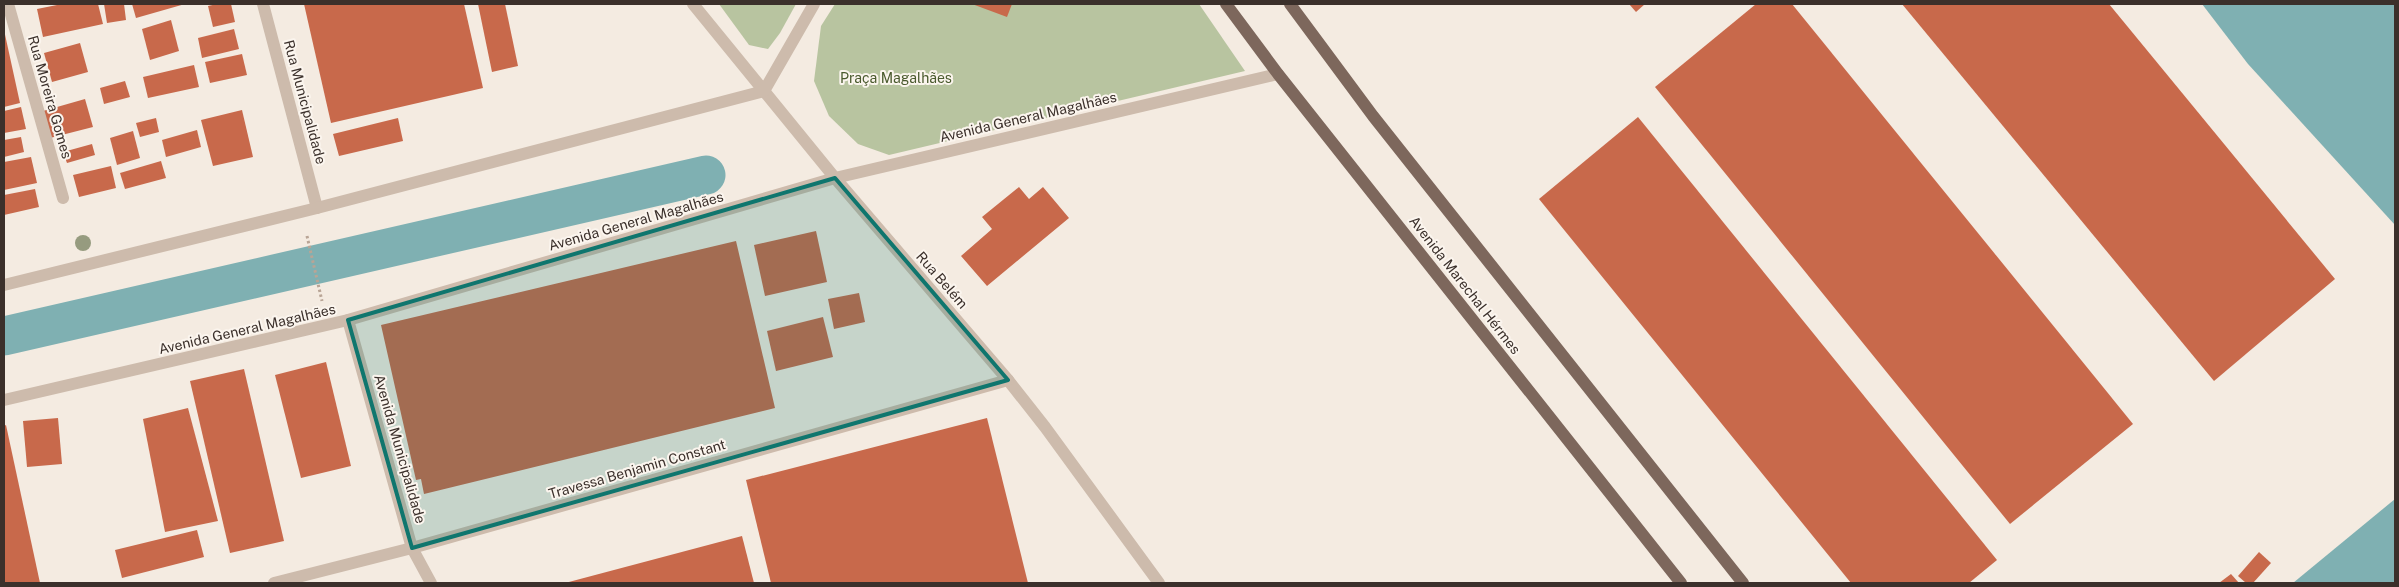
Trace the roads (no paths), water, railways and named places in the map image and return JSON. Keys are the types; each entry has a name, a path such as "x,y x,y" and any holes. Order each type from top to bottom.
{"main road":[{"name":"Avenida Marechal Hérmes","path":"1226,4 1278,74 1681,583"},
{"path":"1290,4 1374,116 1742,583"}],"street":[{"name":"Rua Moreira Gomes","path":"8,4 62,198"},
{"name":"Rua Municipalidade","path":"263,4 317,208"},
{"name":"Rua Belém","path":"693,4 835,178 1008,380 1045,427 1159,583"},
{"path":"4,284 317,208 764,91 814,4"},
{"name":"Avenida General Magalhães","path":"4,400 348,320 835,178 1278,74"},
{"name":"Avenida Municipalidade","path":"348,320 412,548 431,583"},
{"name":"Travessa Benjamin Constant","path":"274,583 412,548 1008,380"}],"water":[{"path":"2202,4 2395,4 2395,225 2248,64"},
{"path":"2395,499 2395,583 2293,583"}],"waterway":[{"path":"4,336 706,175"}],"park label":[{"name":"Praça Magalhães","path":"896,78"}]}
